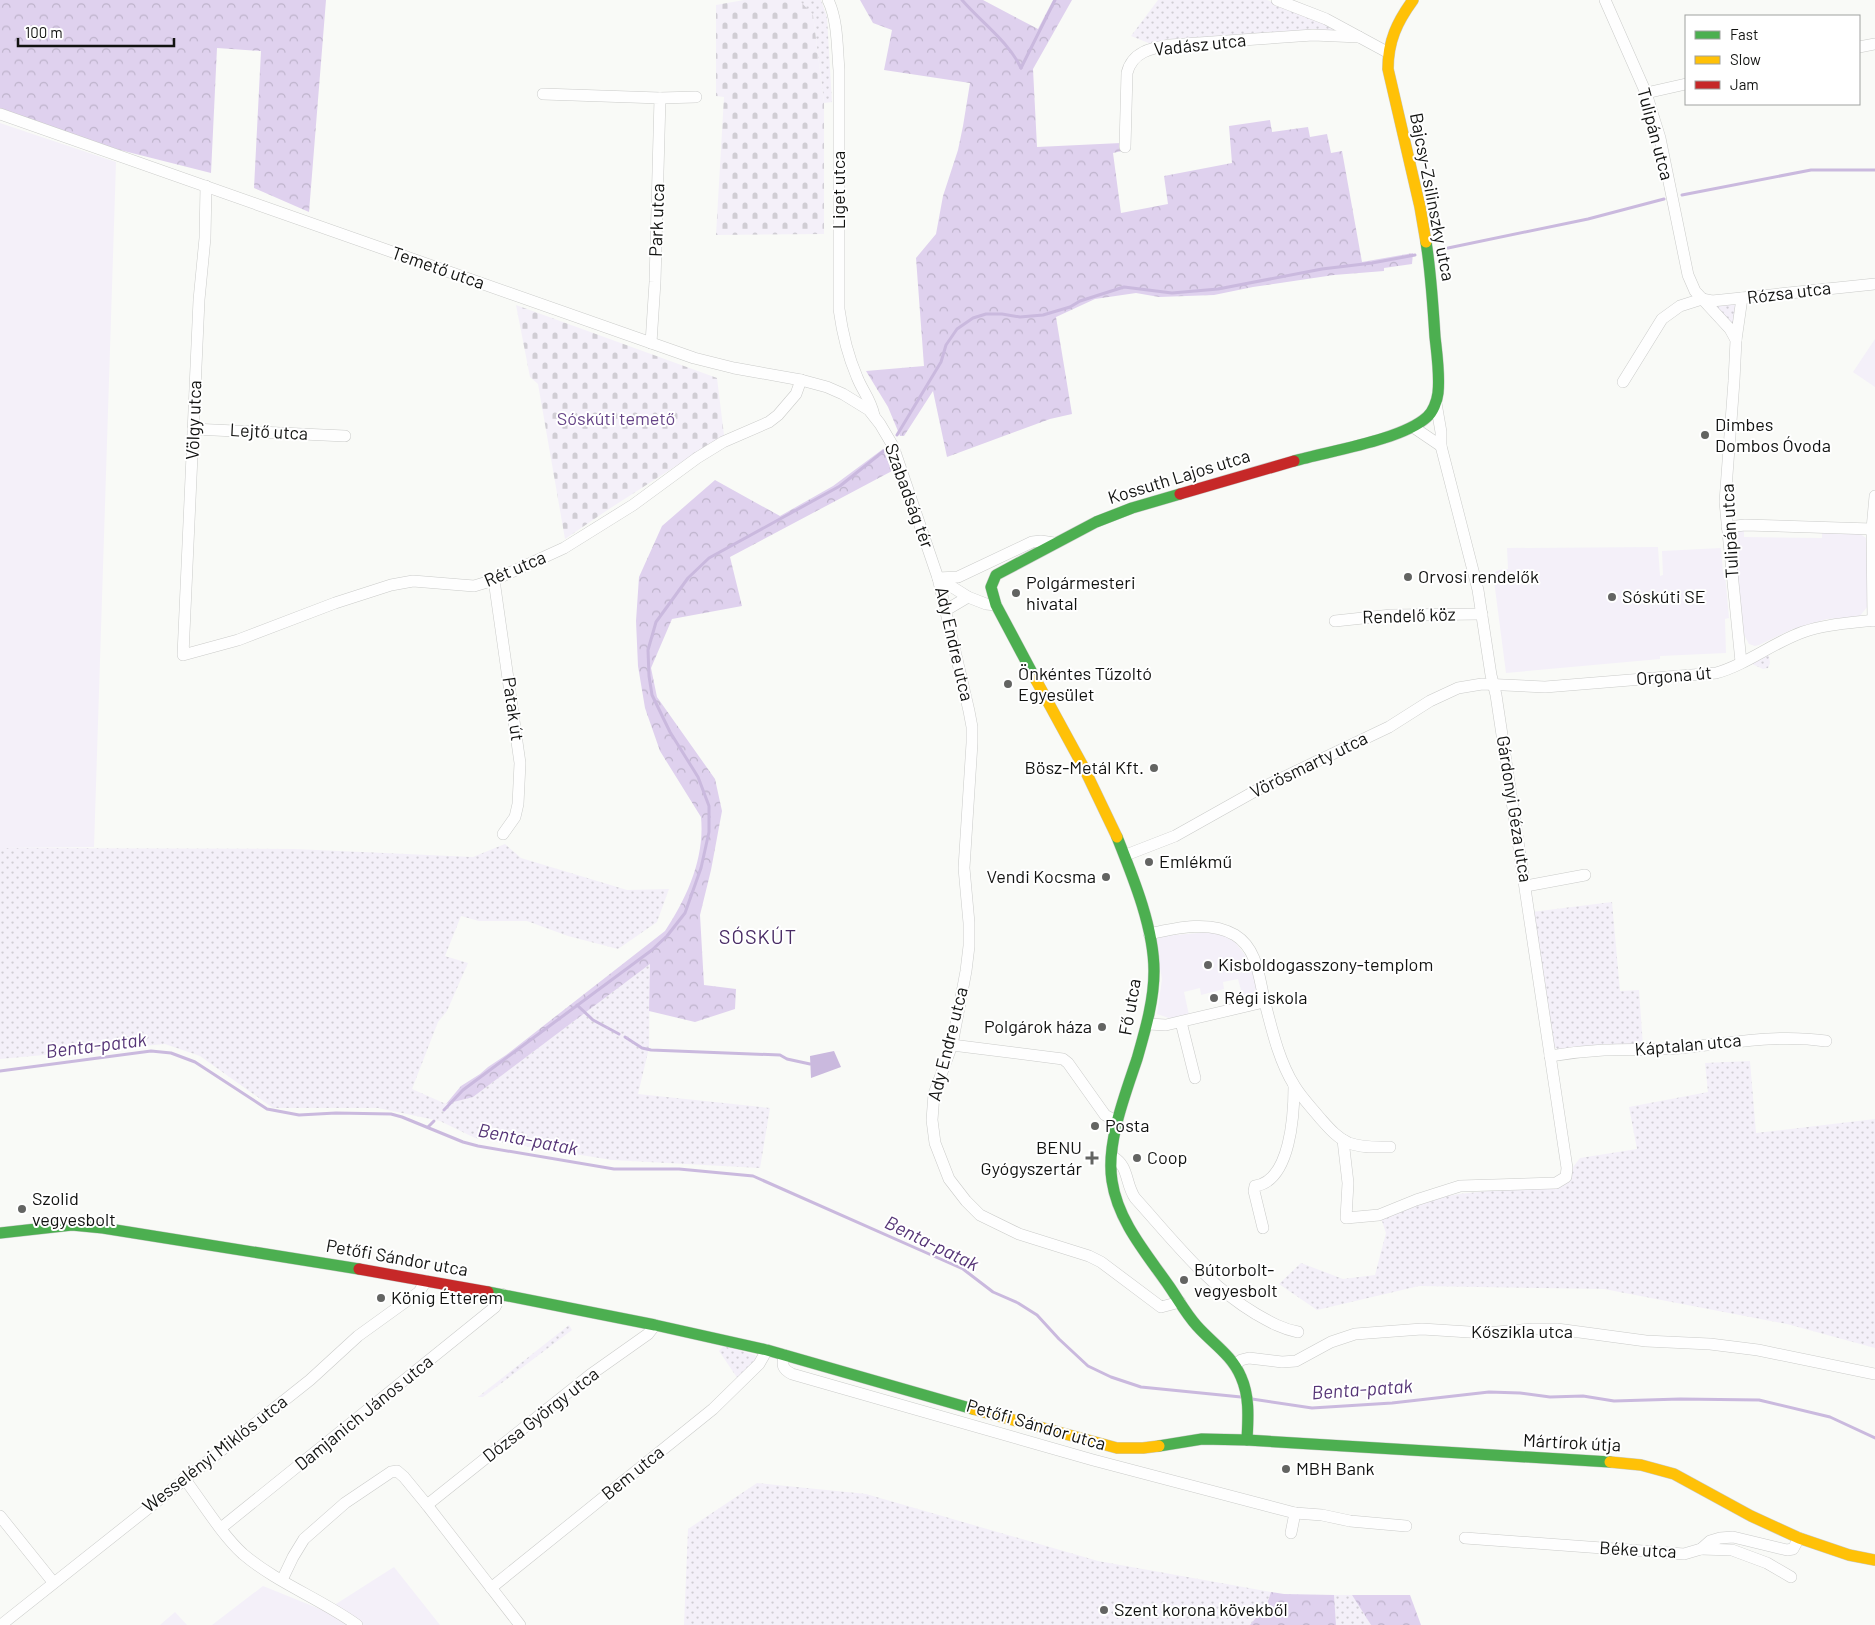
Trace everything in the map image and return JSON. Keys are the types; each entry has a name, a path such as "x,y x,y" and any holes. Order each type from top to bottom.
{"main road":[{"name":"Bajcsy-Zsilinszky utca","path":"1413,0 1396,26 1387,52 1388,69 1427,245 1437,358 1438,394 1436,403"},
{"path":"1412,428 1427,417 1436,403"},
{"name":"Kossuth Lajos utca","path":"996,605 990,586 995,575 1096,522 1132,508 1306,457 1391,436 1412,428"},
{"name":"Fő utca","path":"996,605 1070,740 1126,855 1149,934 1155,984 1148,1024 1118,1122 1112,1180 1118,1205 1130,1229 1197,1326 1238,1370"},
{"name":"Petőfi Sándor utca","path":"0,1233 72,1225 103,1228 285,1256 502,1294 767,1350 1117,1448 1143,1448 1202,1439 1247,1440"},
{"path":"1238,1370 1247,1396 1247,1440"},
{"name":"Mártírok útja","path":"1247,1440 1627,1463 1650,1466 1681,1477 1759,1520 1799,1538 1839,1552 1875,1560"}],"street":[{"name":"Liget utca","path":"828,0 837,39 839,70 839,309 841,327 857,378 871,401 874,416"},
{"name":"Vadász utca","path":"1277,0 1326,19 1387,52"},
{"name":"Tulipán utca","path":"1605,0 1646,93 1660,138 1688,275 1695,291 1724,321 1736,340"},
{"name":"Vadász utca","path":"1126,148 1127,73 1132,62 1148,49 1170,45 1313,35 1358,36"},
{"path":"1860,47 1875,44"},
{"path":"1646,93 1685,84"},
{"path":"543,94 660,98 696,97"},
{"name":"Park utca","path":"651,343 655,282 660,98"},
{"name":"Temető utca","path":"0,114 694,358 827,387 843,394 869,410 874,416"},
{"name":"Völgy utca","path":"183,655 206,186"},
{"name":"Rózsa utca","path":"1702,299 1712,301 1875,284"},
{"name":"Tulipán utca","path":"1741,662 1725,502 1736,340 1742,298"},
{"path":"1623,382 1662,319 1680,306 1702,299"},
{"path":"843,394 857,378"},
{"name":"Rét utca","path":"183,655 238,640 335,603 391,585 413,581 474,586 494,580 564,548 621,513 723,442 769,422 782,411 796,394 801,380"},
{"name":"Gárdonyi Géza utca","path":"1343,1140 1348,1183 1346,1218 1379,1215 1416,1200 1460,1186 1556,1183 1566,1176 1567,1168 1526,886 1478,590 1441,446 1441,432 1436,403"},
{"name":"Szabadság tér","path":"874,416 893,446 938,578"},
{"path":"1412,428 1441,446"},
{"name":"Lejtő utca","path":"193,429 345,436"},
{"path":"1874,620 1872,528 1875,496"},
{"path":"1727,527 1745,525 1872,528"},
{"path":"938,578 958,577 1032,542 1054,543"},
{"path":"938,578 968,596 986,604 996,605"},
{"name":"Ady Endre utca","path":"938,578 972,727 964,868 969,946 952,1045 934,1094 932,1120 933,1132 943,1165 949,1179 972,1209 1002,1227 1089,1256 1101,1262 1161,1307 1180,1302"},
{"name":"Patak út","path":"494,580 520,763 518,804 515,817 503,834"},
{"path":"946,610 968,596"},
{"name":"Rendelő köz","path":"1335,621 1391,614 1482,614"},
{"name":"Orgona út","path":"1493,684 1546,687 1716,673 1730,669 1803,632 1829,625 1874,620"},
{"name":"Vörösmarty utca","path":"1126,855 1175,836 1257,790 1388,727 1445,693 1470,685 1493,684"},
{"path":"1526,886 1585,875"},
{"path":"1149,934 1173,929 1205,926 1217,928 1237,936 1247,947 1256,964 1264,1002 1285,1069 1294,1086 1308,1104 1343,1140 1363,1146 1390,1147"},
{"path":"1148,1024 1160,1026 1264,1002"},
{"path":"1181,1022 1195,1078"},
{"name":"Káptalan utca","path":"1550,1056 1602,1050 1680,1048 1751,1039 1785,1037 1826,1041"},
{"path":"952,1045 1063,1059 1068,1063 1105,1115 1118,1122"},
{"path":"1263,1228 1254,1191 1255,1186 1266,1182 1270,1178 1279,1167 1287,1149 1291,1136 1294,1086"},
{"path":"1294,1108 1308,1104"},
{"path":"1113,1157 1120,1161 1124,1168 1129,1187 1136,1198 1204,1276 1248,1309 1280,1328 1298,1332"},
{"name":"Wesselényi Miklós utca","path":"1,1625 310,1380 358,1336 419,1292 426,1281"},
{"name":"Damjanich János utca","path":"221,1528 495,1307 502,1294"},
{"name":"Dózsa György utca","path":"427,1505 569,1391 648,1334 655,1325"},
{"name":"Kőszikla utca","path":"1238,1370 1241,1360 1249,1358 1282,1362 1296,1361 1330,1342 1355,1334 1422,1329 1485,1333 1556,1329 1646,1341 1710,1344 1758,1350 1875,1374"},
{"name":"Bem utca","path":"492,1588 713,1409 759,1364 767,1350"},
{"name":"Petőfi Sándor utca","path":"784,1355 782,1365 784,1370 792,1374 1093,1460 1295,1513"},
{"path":"282,1580 298,1547 304,1539 345,1503 391,1472 397,1471 427,1505 520,1625"},
{"path":"184,1478 241,1552 263,1570 338,1612 357,1625"},
{"path":"1291,1533 1295,1513 1322,1515 1350,1521 1406,1526"},
{"path":"0,1516 53,1582"},
{"name":"Béke utca","path":"1465,1538 1684,1554 1701,1549 1710,1541 1720,1538 1733,1538 1787,1550 1794,1549 1799,1538"},
{"path":"1701,1549 1732,1550 1767,1563 1791,1577"}],"green space":[{"path":"0,0 326,0 309,212 254,188 261,51 217,48 211,173 116,149 0,109"},
{"path":"744,0 797,0 813,15 824,103 824,234 716,235 724,97 716,96 716,5"},
{"path":"797,0 821,0 827,17 832,102 824,103 813,15"},
{"path":"860,0 983,0 1038,29 1053,0 1072,0 1033,69 1037,147 1121,143 1122,151 1113,153 1121,213 1168,204 1164,176 1232,163 1229,126 1270,120 1272,132 1308,127 1310,137 1327,134 1331,153 1342,151 1362,262 1413,253 1412,264 1384,268 1384,271 1334,275 1214,295 1159,297 1136,293 1095,299 1056,317 1072,414 1050,419 947,457 933,391 904,436 900,436 888,407 866,371 924,366 916,258 936,234 943,196 958,150 970,83 884,70 892,30 873,23"},
{"path":"1158,0 1267,0 1325,22 1336,31 1151,44 1131,36"},
{"path":"0,123 116,162 94,847 0,848"},
{"path":"1736,304 1734,324 1732,325 1717,309 1717,306"},
{"name":"Sóskúti temető","path":"516,305 717,378 724,435 565,539 538,384 530,377"},
{"path":"1875,339 1875,387 1853,372"},
{"path":"883,449 892,471 730,557 742,606 672,619 651,668 657,697 715,779 722,811 700,915 704,985 736,989 735,1009 695,1022 649,1011 650,964 473,1097 446,1104 461,1086 506,1055 665,931 693,877 702,832 701,817 660,751 645,708 638,666 636,621 639,577 662,526 715,480 780,516 833,486"},
{"path":"1737,530 1744,530 1744,537 1822,538 1822,533 1859,533 1866,538 1867,543 1868,606 1859,617 1827,619 1793,629 1759,645 1749,644 1743,633 1734,535"},
{"name":"Sóskúti SE","path":"1658,547 1660,576 1663,575 1662,551 1721,548 1729,618 1725,619 1726,653 1660,656 1660,659 1506,673 1493,573 1508,569 1507,548"},
{"path":"1766,655 1769,656 1770,663 1768,668 1763,669 1750,663"},
{"path":"505,844 521,858 627,890 669,889 657,922 618,949 568,936 527,921 479,921 461,916 445,956 468,963 447,1011 438,1022 412,1089 446,1104 473,1097 650,964 649,1048 638,1094 770,1108 760,1168 612,1160 475,1138 440,1121 378,1108 273,1108 200,1056 165,1044 0,1059 0,848 294,849 473,857"},
{"path":"1612,902 1620,991 1639,990 1643,1046 1559,1050 1553,1046 1532,912"},
{"path":"1210,932 1229,937 1245,956 1250,964 1255,980 1256,988 1252,998 1244,1001 1238,979 1223,982 1224,989 1201,995 1200,988 1184,992 1189,1015 1172,1019 1157,1014 1162,979 1155,940 1163,936"},
{"path":"1750,1061 1756,1133 1875,1119 1875,1348 1787,1324 1604,1289 1419,1286 1317,1310 1279,1284 1301,1263 1343,1279 1375,1275 1386,1233 1381,1218 1421,1201 1459,1194 1560,1184 1580,1158 1637,1149 1629,1107 1708,1092 1705,1063"},
{"path":"569,1325 572,1330 483,1397 478,1397"},
{"path":"724,1346 755,1355 757,1361 738,1379 719,1351"},
{"path":"757,1483 866,1494 1098,1561 1271,1592 1267,1604 1250,1625 684,1625 688,1529"},
{"path":"394,1567 440,1625 212,1625 263,1586 325,1611"},
{"path":"1271,1592 1334,1595 1336,1625 1250,1625 1267,1604"},
{"path":"1334,1595 1352,1595 1371,1625 1336,1625"},
{"path":"1352,1595 1410,1595 1421,1625 1371,1625"},
{"path":"175,1612 187,1625 160,1625"}],"shaded area":[{"path":"834,1051 841,1067 811,1078 810,1056"}],"waterway":[{"path":"962,0 1009,49 1021,68"},
{"path":"1021,68 1055,0"},
{"path":"1682,195 1811,170 1875,170"},
{"path":"1448,248 1588,219 1664,199"},
{"path":"897,435 941,362 946,345 957,329 973,318 986,314 1020,317 1043,315 1124,287 1172,293 1218,289 1322,269 1372,263 1415,255"},
{"path":"444,1110 463,1090 652,950 667,936 685,913 701,868 709,832 709,806 698,777 670,732 652,695 648,650 656,622 688,578 709,558 840,486 885,450"},
{"path":"577,1005 593,1020 619,1034"},
{"path":"625,1037 642,1048 651,1050 780,1055 787,1059 810,1064"},
{"name":"Benta-patak","path":"0,1071 151,1051 171,1053 195,1062 267,1109 299,1115 336,1113 391,1114 478,1146 614,1169 679,1169 753,1176 963,1269 993,1292 1018,1303 1037,1315 1088,1366 1111,1377 1141,1387 1241,1397"},
{"path":"428,1127 434,1121"},
{"name":"Benta-patak","path":"1252,1399 1312,1408 1392,1403 1489,1392 1520,1393 1550,1397 1583,1396 1614,1401 1680,1399 1759,1400 1830,1417 1875,1438"}],"traffic: fast":[{"path":"1294,461 1364,444 1401,432 1416,425 1431,412 1439,386 1431,277 1426,242"},
{"path":"1036,680 996,605 991,587 996,575 1096,522 1132,508 1180,494"},
{"path":"1117,837 1147,920 1154,971 1151,1005 1146,1027 1114,1135 1111,1166 1115,1196 1120,1210 1142,1249 1193,1321 1237,1369 1246,1392 1247,1440"},
{"path":"0,1233 72,1225 103,1228 359,1269"},
{"path":"488,1292 655,1325 767,1350 973,1409"},
{"path":"1159,1446 1202,1439 1247,1440 1610,1462"}],"traffic: slow":[{"path":"1413,0 1394,32 1388,59 1388,69 1420,207 1426,242"},
{"path":"1036,680 1084,768 1117,837"},
{"path":"973,1409 1117,1448 1159,1446"},
{"path":"1610,1462 1641,1465 1674,1474 1751,1516 1799,1538 1849,1555 1875,1560"}],"traffic: jam":[{"path":"1180,494 1294,461"},
{"path":"359,1269 488,1292"}],"place":[{"name":"Dimbes Dombos Óvoda","path":"1705,435"},
{"name":"Orvosi rendelők","path":"1408,577"},
{"name":"Polgármesteri hivatal","path":"1016,593"},
{"name":"Sóskúti SE","path":"1612,597"},
{"name":"Önkéntes Tűzoltó Egyesület","path":"1008,684"},
{"name":"Bösz-Metál Kft.","path":"1154,768"},
{"name":"Emlékmű","path":"1149,862"},
{"name":"Vendi Kocsma","path":"1106,877"},
{"name":"Kisboldogasszony-templom","path":"1208,965"},
{"name":"Régi iskola","path":"1214,998"},
{"name":"Polgárok háza","path":"1102,1027"},
{"name":"Posta","path":"1095,1126"},
{"name":"BENU Gyógyszertár","path":"1092,1158"},
{"name":"Coop","path":"1137,1158"},
{"name":"Szolid vegyesbolt","path":"22,1209"},
{"name":"Bútorbolt- vegyesbolt","path":"1184,1280"},
{"name":"König Étterem","path":"381,1298"},
{"name":"MBH Bank","path":"1286,1469"},
{"name":"Szent korona kövekből","path":"1104,1610"}],"district":[{"name":"SÓSKÚT","path":"758,937"}]}
